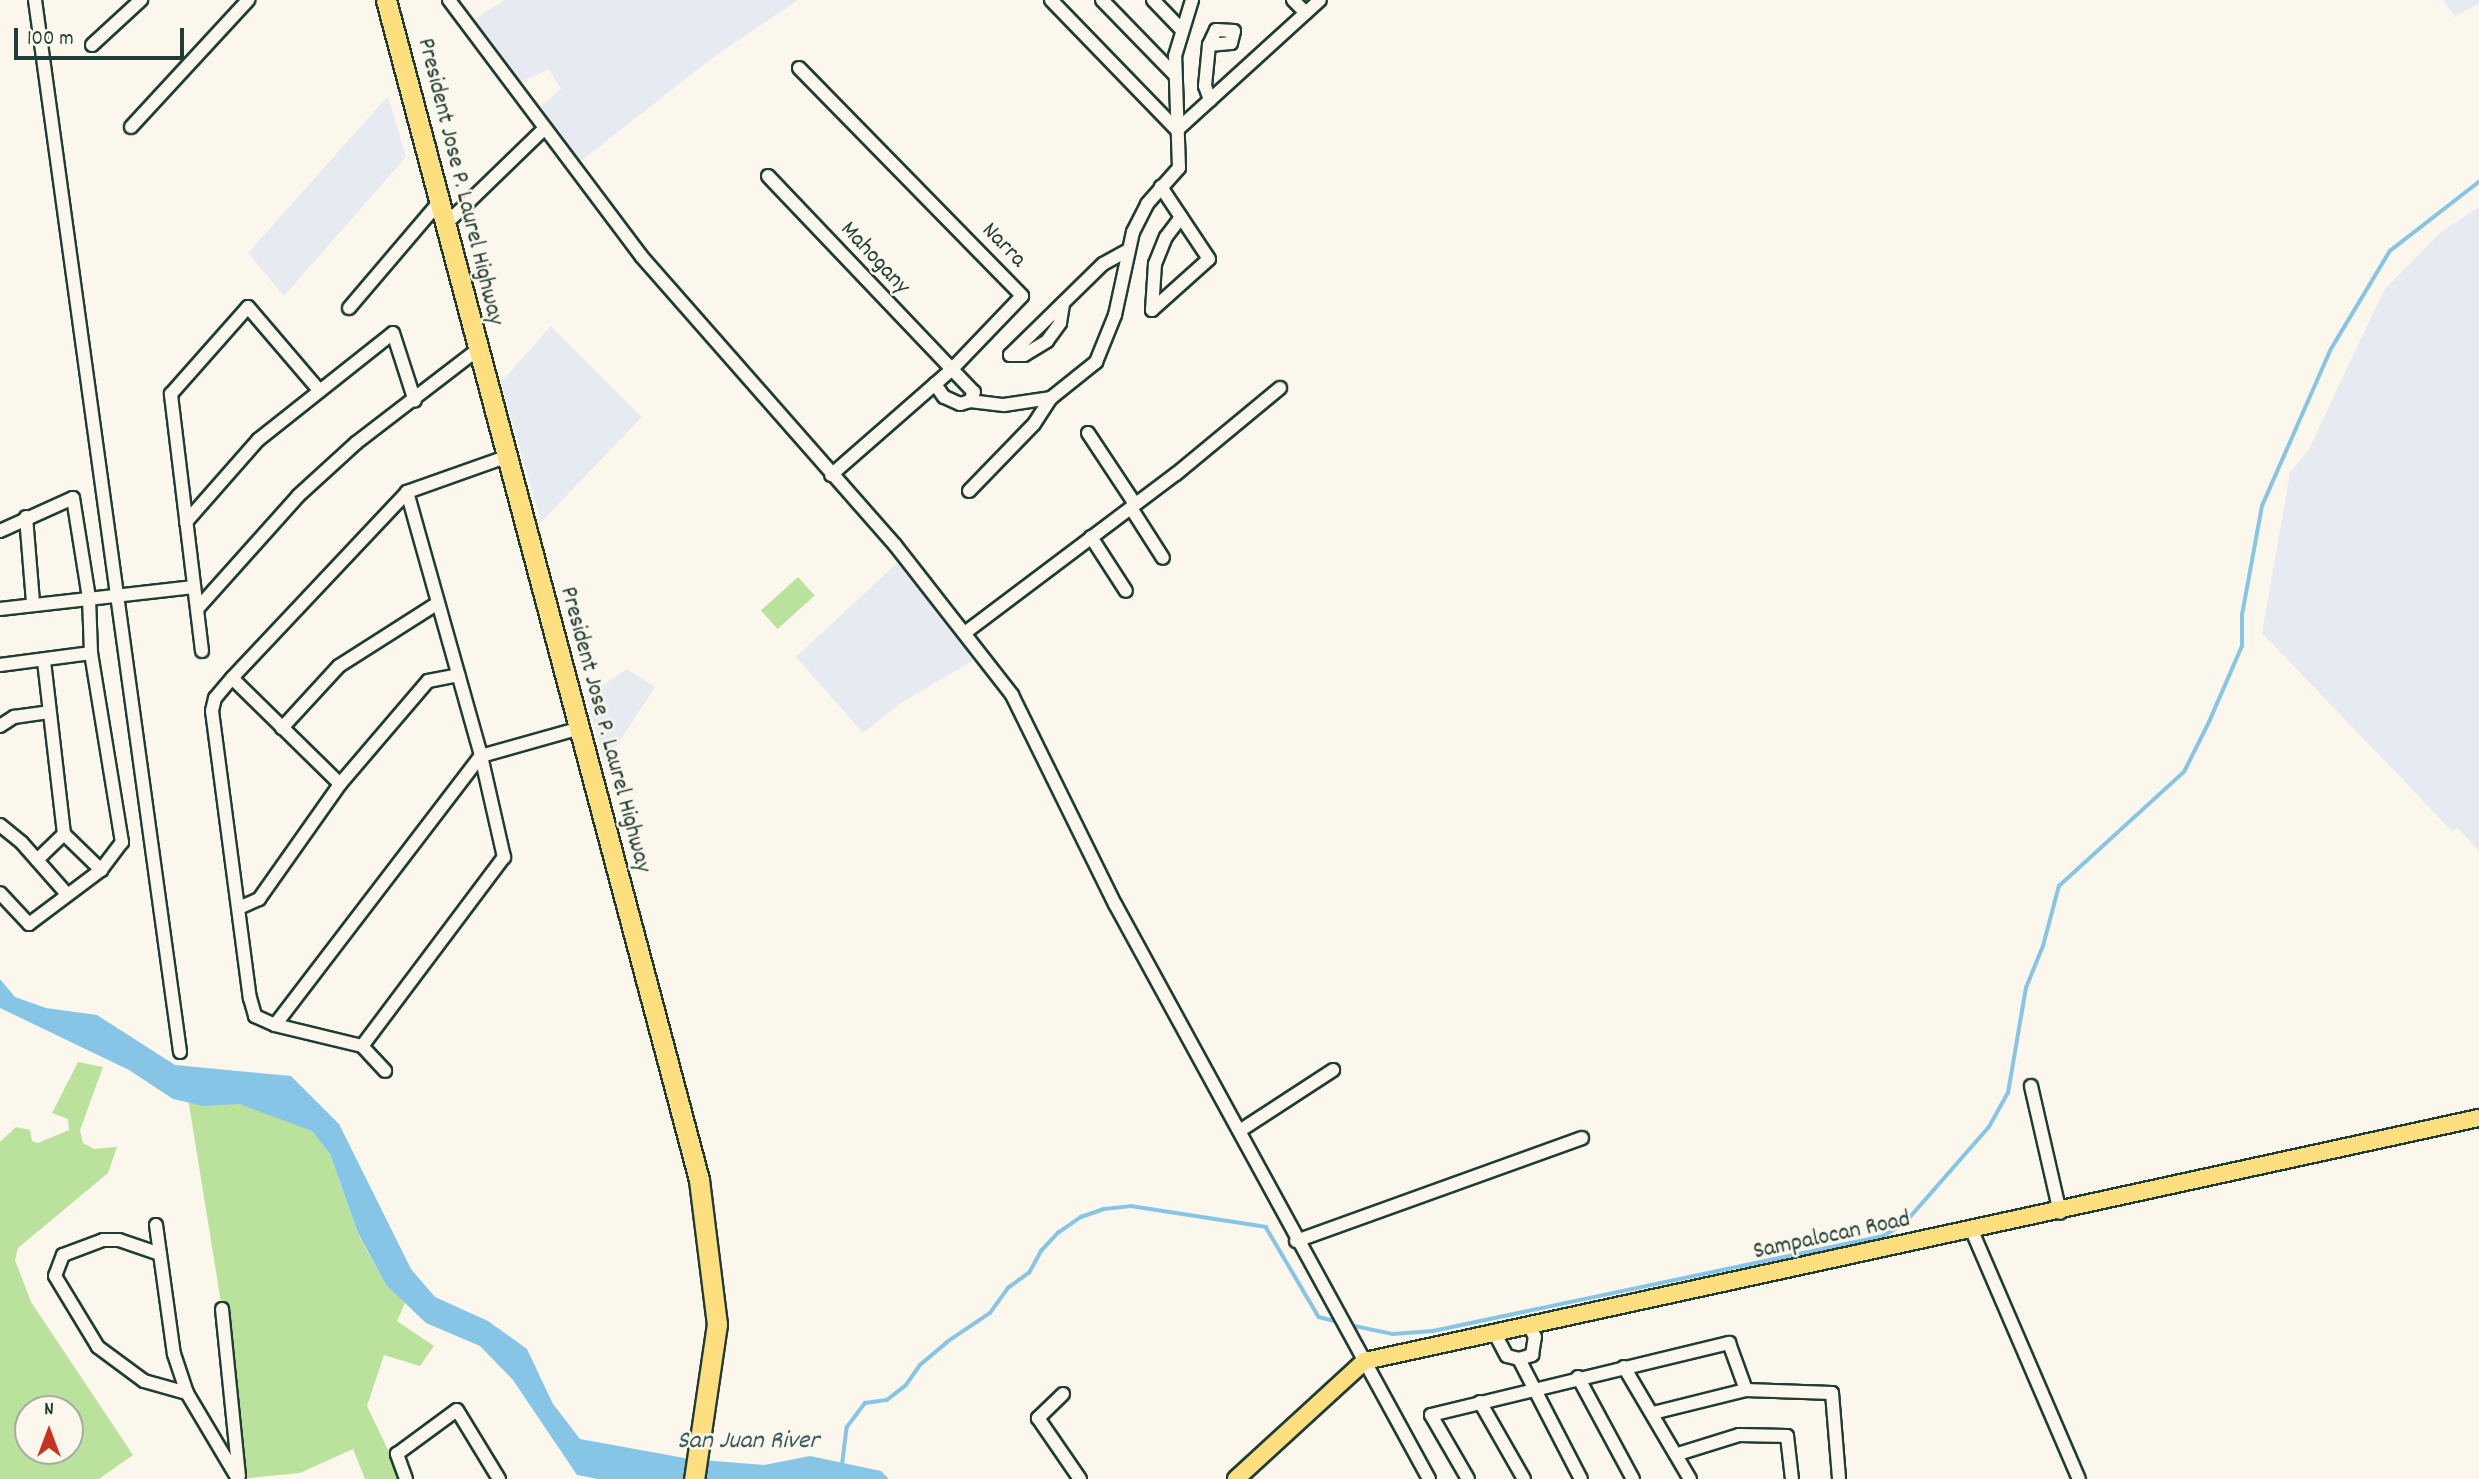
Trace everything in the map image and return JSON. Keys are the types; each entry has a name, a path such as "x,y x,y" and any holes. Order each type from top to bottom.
{"highway":[{"name":"President Jose P. Laurel Highway","path":"386,0 448,222 476,351 699,1180 717,1324 694,1479"}],"main road":[{"name":"Sampalocan Road","path":"1236,1479 1365,1361 1528,1324 2060,1213 2479,1118"}],"street":[{"path":"35,0 180,1052"},
{"path":"92,45 141,0"},
{"path":"131,127 248,0"},
{"path":"1051,0 1177,130"},
{"path":"1102,0 1174,74"},
{"path":"1153,0 1182,30"},
{"path":"970,491 1034,424 1051,398 1096,362 1115,315 1128,250 1147,204 1179,168 1174,74 1182,30 1192,0"},
{"path":"1293,0 1306,13"},
{"path":"1177,130 1320,0"},
{"path":"451,1 642,257 966,632 1012,695 1115,904 1241,1130 1296,1241 1429,1479"},
{"path":"1209,45 1205,86 1210,100"},
{"name":"Narra","path":"799,68 1022,296 950,371 831,475"},
{"path":"448,222 545,128"},
{"name":"Mahogany","path":"768,176 950,371 963,377 972,396"},
{"path":"1161,187 1181,217 1209,259 1152,310 1154,264 1166,237 1181,217"},
{"path":"349,308 441,200"},
{"path":"1063,303 1060,323 1046,341 1024,355 1010,355 1063,303 1103,264 1128,250"},
{"path":"202,651 171,394 248,307 319,390"},
{"path":"186,522 258,440 393,333 415,401"},
{"path":"198,608 298,496 355,443 415,401 476,351"},
{"path":"934,384 953,401 972,396 1004,405 1051,398"},
{"path":"966,632 1133,506 1280,388"},
{"path":"1088,433 1163,558"},
{"path":"385,1071 362,1046 275,1025 255,1016 212,710 215,698 232,678 407,492 506,457"},
{"path":"362,1046 505,857 481,756 407,492"},
{"path":"0,531 73,498 89,598 91,653 122,842 101,870 29,924 0,893"},
{"path":"26,517 33,603"},
{"path":"1091,537 1126,591"},
{"path":"0,608 194,587"},
{"path":"282,728 339,666 438,603"},
{"path":"0,664 44,661 91,653"},
{"path":"44,661 64,834 101,870"},
{"path":"241,907 259,899 340,784 428,681 458,674"},
{"path":"232,678 340,784"},
{"path":"0,726 15,716 48,712"},
{"path":"275,1025 481,756 577,729"},
{"path":"0,825 37,860 66,894"},
{"path":"37,860 64,834"},
{"path":"1241,1130 1333,1070"},
{"path":"2031,1086 2060,1213"},
{"path":"1296,1241 1582,1138"},
{"path":"156,1225 174,1354 187,1393 239,1479"},
{"path":"1972,1231 2079,1479"},
{"path":"160,1254 119,1240 103,1240 63,1255 55,1276 98,1347 144,1381 187,1393"},
{"path":"222,1309 239,1479"},
{"path":"1494,1332 1507,1356 1519,1359 1532,1355 1535,1337 1528,1324"},
{"path":"1468,1479 1431,1415 1534,1387 1729,1343 1746,1390"},
{"path":"1519,1359 1581,1479"},
{"path":"1624,1367 1678,1454 1690,1479"},
{"path":"1578,1377 1633,1479"},
{"path":"1653,1413 1746,1390 1832,1393 1839,1479"},
{"path":"1063,1394 1038,1418 1080,1479"},
{"path":"1480,1402 1524,1479"},
{"path":"405,1479 397,1454 457,1410 499,1479"},
{"path":"1678,1454 1739,1435 1787,1436 1793,1479"}],"shaded area":[{"path":"505,0 798,0 712,58 576,165 541,106 561,89 549,69 517,84 470,22"},
{"path":"2443,0 2479,0 2479,3 2455,17"},
{"path":"388,96 406,157 284,296 248,253"},
{"path":"2479,207 2479,852 2458,828 2452,831 2262,633 2290,473 2309,449 2384,290 2441,232"},
{"path":"551,326 642,417 541,522 501,382"},
{"path":"897,563 974,660 901,703 863,733 796,657"},
{"path":"627,669 655,687 605,763 586,696"}],"green space":[{"path":"798,577 815,596 778,629 761,610"},
{"path":"78,1062 103,1067 80,1130 83,1143 94,1149 117,1147 108,1173 18,1248 15,1260 31,1302 133,1455 99,1479 0,1479 0,1142 16,1127 30,1130 32,1141 38,1143 69,1130 68,1119 52,1113"},
{"path":"187,1092 189,1103 239,1104 282,1116 312,1131 330,1154 359,1236 386,1285 405,1303 397,1321 434,1346 420,1366 384,1355 367,1406 402,1479 365,1479 353,1449 300,1473 240,1479 222,1309"}],"water":[{"path":"0,979 15,997 46,1008 97,1015 175,1065 291,1076 339,1124 411,1269 435,1297 488,1321 527,1349 553,1404 580,1439 690,1459 764,1465 810,1456 881,1471 889,1479 598,1479 577,1475 513,1380 480,1346 426,1323 386,1285 358,1233 330,1154 312,1131 239,1104 203,1106 173,1099 129,1070 0,1008"}],"waterway":[{"path":"1350,1325 1393,1334 1433,1331 1883,1236 1904,1224 1989,1127 2008,1093 2026,988 2043,946 2059,886 2184,772 2209,722 2242,646 2242,615 2262,506 2331,349 2390,251 2479,182"},
{"path":"842,1465 847,1427 865,1403 887,1400 906,1385 920,1365 947,1342 990,1313 1008,1288 1029,1273 1041,1251 1058,1233 1081,1217 1104,1209 1131,1206 1266,1227 1319,1317 1339,1322"}],"water label":[{"name":"San Juan River","path":"748,1442"}]}
